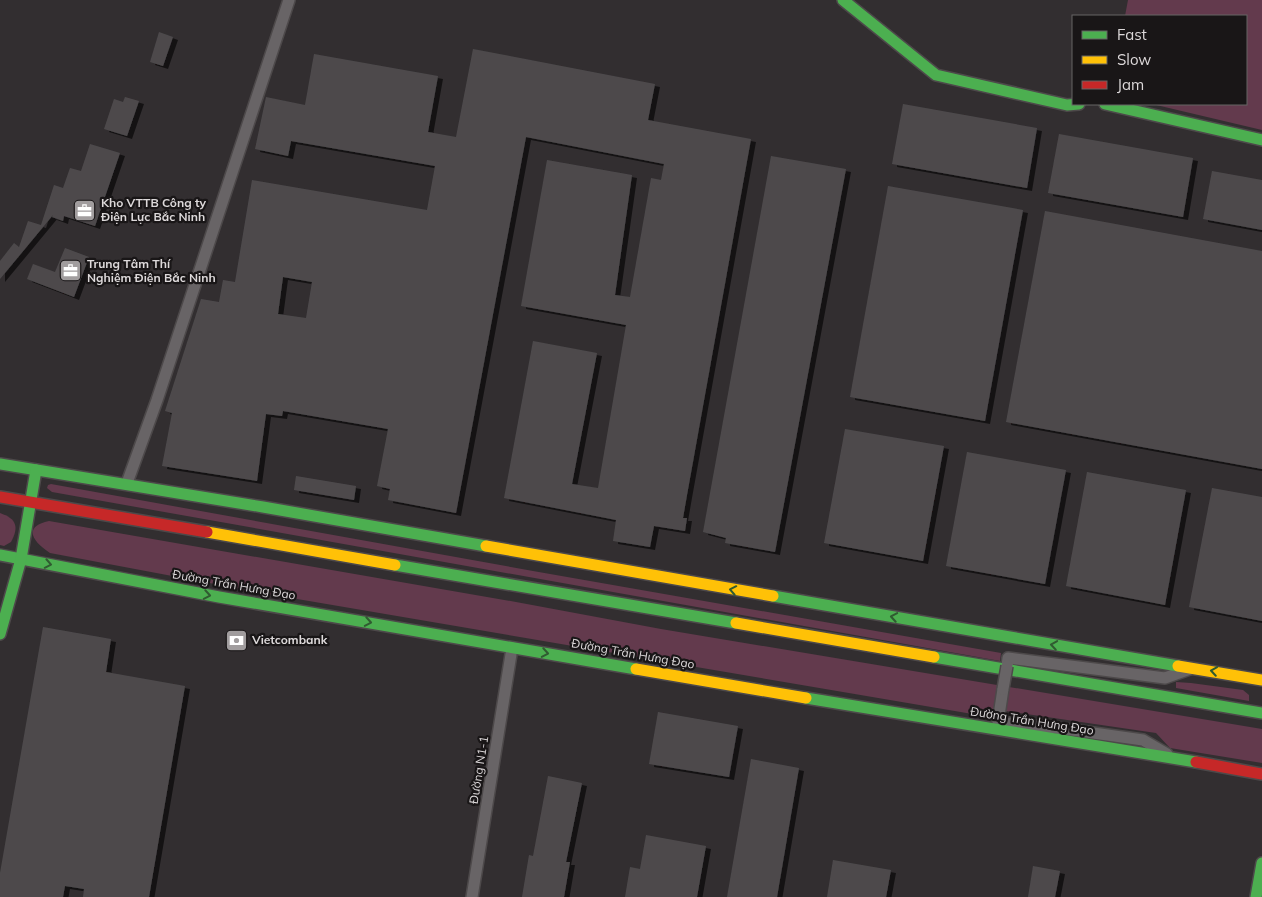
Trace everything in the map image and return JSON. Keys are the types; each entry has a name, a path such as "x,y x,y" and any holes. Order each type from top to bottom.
{"main road":[{"path":"842,0 936,74 1067,105 1072,105"},
{"path":"1109,105 1262,140"},
{"path":"0,464 127,483 1034,642 1262,680"},
{"path":"0,634 21,559 36,470"},
{"path":"0,497 1262,713"},
{"name":"Đường Trần Hưng Đạo","path":"0,555 125,580 512,648 1262,774"},
{"path":"1256,897 1262,863"}],"street":[{"path":"127,483 157,400 289,0"},
{"name":"Đường N1-1","path":"472,897 512,648"},
{"path":"1175,758 1142,740 998,722 1008,658 1165,678 1194,668"}],"shaded area":[{"path":"1128,0 1262,0 1262,130 1156,105 1247,105 1247,15 1125,15"},
{"path":"51,484 1001,653 1000,661 52,492 47,488"},
{"path":"0,513 10,518 16,528 11,542 4,546 0,545"},
{"path":"49,521 661,629 1262,729 1262,763 1170,748 1156,733 992,709 990,717 262,593 50,553 35,540 33,535 35,527"},
{"path":"1176,682 1243,690 1249,695 1249,701 1176,688"}],"building":[{"path":"159,32 173,37 163,66 150,62"},
{"path":"473,49 655,84 648,120 751,139 683,518 687,518 685,531 654,526 650,547 613,541 616,520 504,498 533,341 597,353 572,484 598,488 626,325 521,306 547,160 632,175 615,295 630,297 651,178 661,180 664,164 526,137 456,513 388,500 390,489 377,486 388,429 283,411 282,416 266,414 257,481 162,466 172,413 165,411 201,299 219,302 223,280 235,282 252,180 427,210 435,166 291,141 288,156 255,149 266,97 305,105 314,54 438,76 428,132 456,137","holes":["283,277 312,282 306,318 278,314"]},
{"path":"125,97 139,101 127,136 104,129 114,99 123,102"},
{"path":"903,104 1037,128 1027,188 892,164"},
{"path":"1059,134 1193,158 1183,217 1048,193"},
{"path":"90,144 120,153 95,226 64,216 63,221 52,217 53,215 0,279 0,261 14,243 19,247 28,221 41,225 54,185 63,188 70,168 81,171"},
{"path":"771,156 846,169 775,552 725,543 726,538 703,532"},
{"path":"1212,171 1262,180 1262,230 1203,219"},
{"path":"888,186 1023,210 985,421 850,397"},
{"path":"1045,211 1262,251 1262,469 1006,422"},
{"path":"65,248 89,257 74,297 27,279 33,264 55,272"},
{"path":"845,429 944,446 923,561 824,543"},
{"path":"967,452 1066,470 1045,584 946,566"},
{"path":"1087,472 1186,490 1165,605 1066,586"},
{"path":"296,476 356,486 354,500 294,490"},
{"path":"1212,488 1262,497 1262,621 1189,607"},
{"path":"43,627 111,639 106,672 185,686 149,897 83,897 84,889 65,886 63,897 0,897 0,873"},
{"path":"658,712 738,726 729,777 649,764"},
{"path":"751,759 799,768 777,897 727,897"},
{"path":"548,776 582,783 566,862 570,862 564,897 522,897 529,855 533,856"},
{"path":"646,835 706,846 697,897 625,897 630,867 640,869"},
{"path":"833,860 891,870 886,897 827,897"},
{"path":"1033,866 1060,871 1055,897 1028,897"}],"traffic: fast":[{"path":"843,0 936,75 1072,105"},
{"path":"1109,105 1262,140"},
{"path":"0,464 486,546"},
{"path":"0,634 21,559 36,470"},
{"path":"0,555 219,597 636,669"},
{"path":"395,565 736,623"},
{"path":"773,596 1178,666"},
{"path":"934,657 1262,713"},
{"path":"806,698 1196,762"},
{"path":"1256,897 1262,863"}],"traffic: slow":[{"path":"207,532 395,565"},
{"path":"486,546 773,596"},
{"path":"736,623 934,657"},
{"path":"1178,666 1262,680"},
{"path":"636,669 806,698"}],"traffic: jam":[{"path":"0,497 207,532"},
{"path":"1196,762 1262,774"}],"place":[{"name":"Kho VTTB Công ty Điện Lực Bắc Ninh","path":"85,210"},
{"name":"Trung Tâm Thí Nghiệm Điện Bắc Ninh","path":"71,271"},
{"name":"Vietcombank","path":"236,640"}]}
